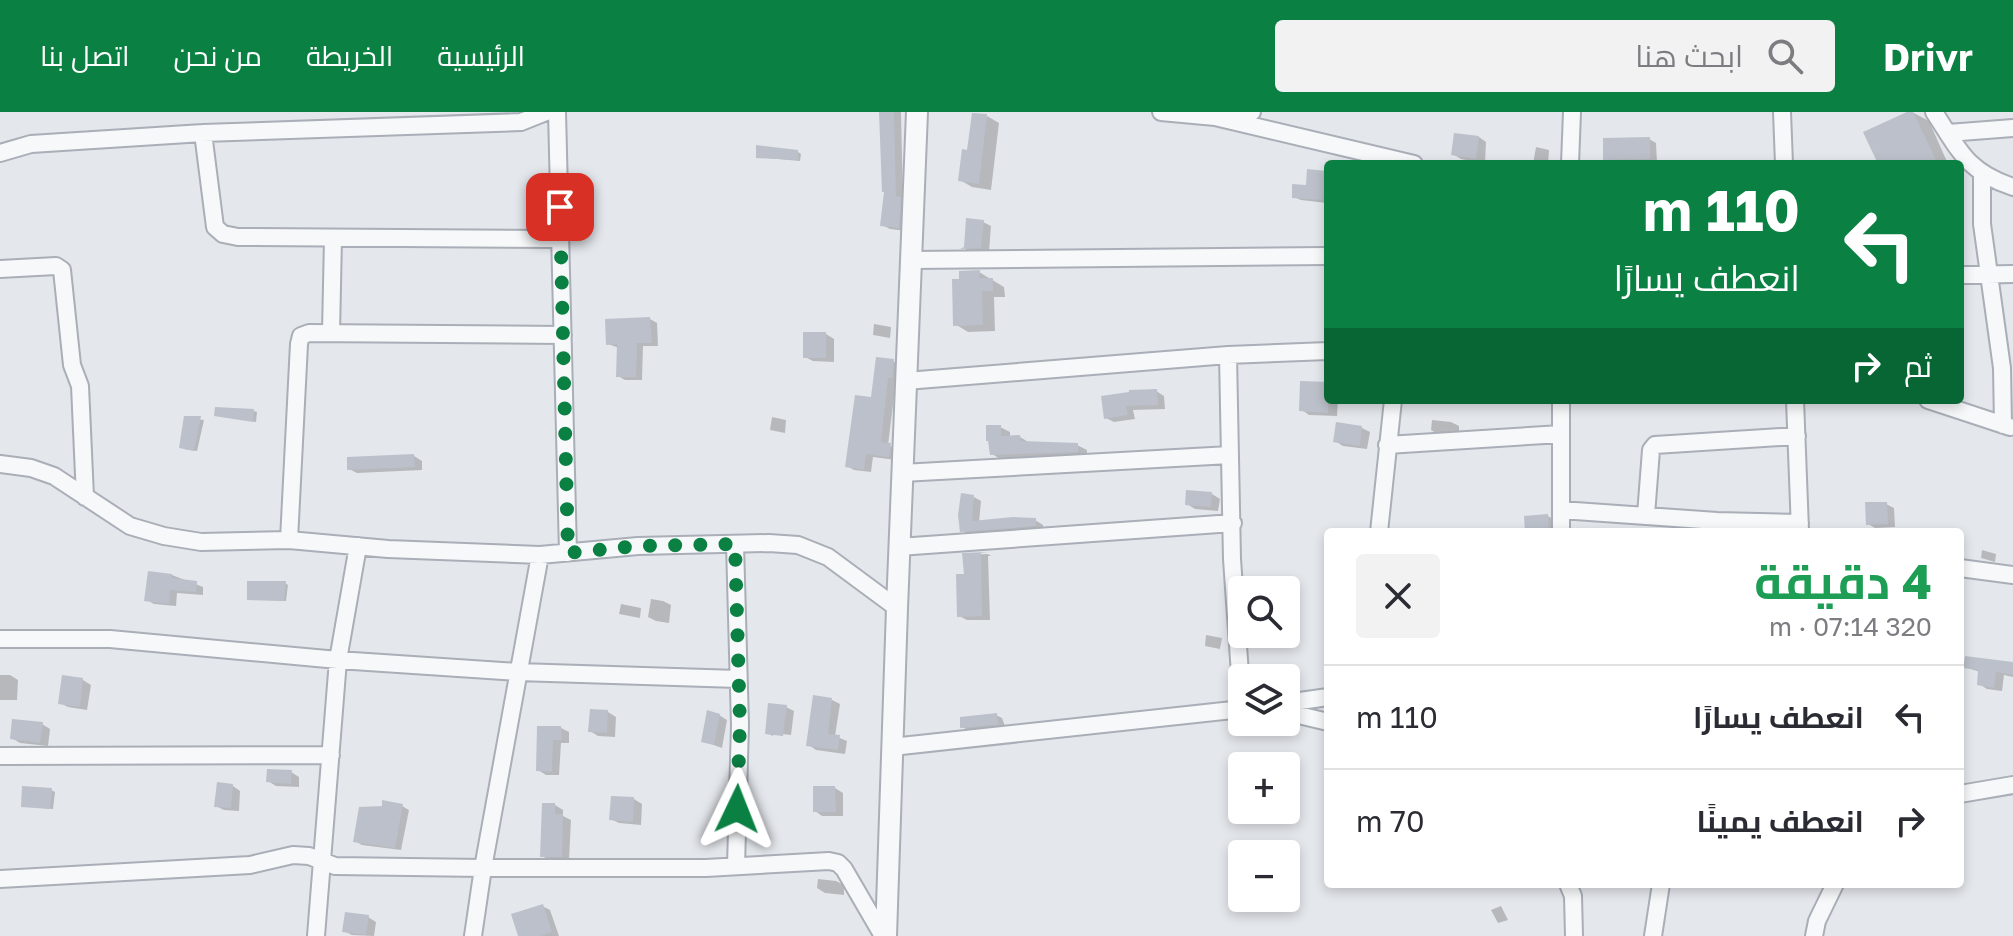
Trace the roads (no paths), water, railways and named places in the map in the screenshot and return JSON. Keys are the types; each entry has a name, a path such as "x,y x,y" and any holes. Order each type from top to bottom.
{"street":[{"path":"0,153 31,144 203,133 521,122 546,112"},
{"path":"557,112 568,553"},
{"path":"884,936 917,112"},
{"path":"1161,112 1215,117 1397,160"},
{"path":"1215,117 1252,112"},
{"path":"1570,160 1572,112"},
{"path":"1782,112 1784,160"},
{"path":"1934,112 1968,163 1992,180 2013,187"},
{"path":"1948,133 2013,128"},
{"path":"203,133 215,227 223,234 238,237 560,239"},
{"path":"1940,404 2008,426 1982,224 1982,174"},
{"path":"331,333 333,238"},
{"path":"912,260 1324,256"},
{"path":"0,269 56,266 62,270 72,365 80,386 85,497"},
{"path":"1964,275 2013,274"},
{"path":"289,540 301,336 309,333 563,335"},
{"path":"906,381 1228,355 1324,351"},
{"path":"1228,355 1232,559 1239,664"},
{"path":"1379,528 1392,404"},
{"path":"1561,404 1561,528"},
{"path":"1561,510 1800,527 1795,404"},
{"path":"1387,445 1561,434"},
{"path":"1646,515 1651,450 1655,445 1797,436"},
{"path":"902,473 1230,455"},
{"path":"0,464 31,468 54,476 130,526 201,542 289,540 540,555 638,546 798,545 828,557 897,608"},
{"path":"899,547 1233,523"},
{"path":"735,544 738,679 736,866"},
{"path":"316,936 338,660 358,546"},
{"path":"473,936 540,555"},
{"path":"1964,569 2013,575"},
{"path":"0,639 110,639 338,660 518,672 738,679"},
{"path":"1300,701 1324,698"},
{"path":"892,747 1228,711"},
{"path":"1300,715 1324,721"},
{"path":"0,756 331,755"},
{"path":"1964,793 2013,785"},
{"path":"0,879 250,865 293,855 309,856 335,866 483,868 706,868 829,861 838,863 844,869 884,936"},
{"path":"1570,888 1573,896 1574,936"},
{"path":"1653,936 1660,888"},
{"path":"1814,936 1817,921 1833,888"}]}
